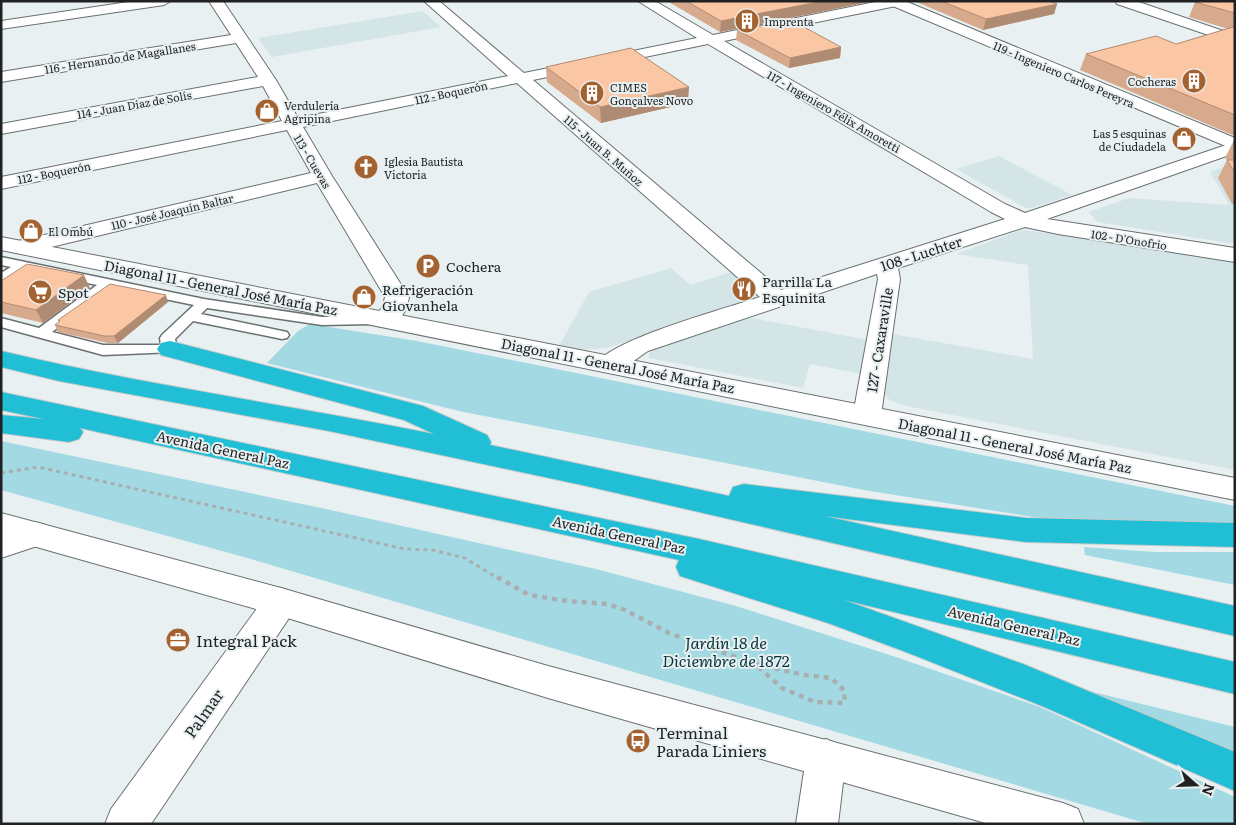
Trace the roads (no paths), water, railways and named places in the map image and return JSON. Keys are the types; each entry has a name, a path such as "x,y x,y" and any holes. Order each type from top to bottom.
{"highway":[{"path":"170,349 413,414 532,465"},
{"path":"1,359 69,374 329,422 582,474 1235,621"},
{"name":"Avenida General Paz","path":"1,401 514,511 883,594 1235,678"},
{"path":"1,424 242,453"},
{"path":"582,474 1026,530 1235,535"},
{"path":"514,511 871,624 1018,678 1156,736 1235,772"}],"street":[{"path":"1,25 164,1"},
{"name":"113 - Cuevas","path":"216,1 268,80 322,176 398,297 395,307 385,320"},
{"name":"115 - Juan B. Muñoz","path":"431,1 777,298"},
{"name":"117 - Ingeniero Félix Amoretti","path":"645,1 998,208 1024,220"},
{"path":"1122,1 1235,40"},
{"name":"112 - Boquerón","path":"1,182 896,2"},
{"name":"119 - Ingeniero Carlos Pereyra","path":"896,2 1235,146"},
{"name":"116 - Hernando de Magallanes","path":"1,77 239,38"},
{"name":"114 - Juan Díaz de Solís","path":"1,128 268,80"},
{"name":"108 - Luchter","path":"610,364 639,346 777,298 1024,220 1235,146"},
{"name":"110 - José Joaquín Baltar","path":"12,254 322,176"},
{"name":"102 - D'Onofrio","path":"1024,220 1058,228 1235,255"},
{"name":"Diagonal 11 - General José María Paz","path":"12,254 385,320 1235,489"},
{"name":"127 - Caxaraville","path":"867,415 889,279 886,265"},
{"path":"1,525 281,602 548,682 1063,824"},
{"path":"1,546 35,534"},
{"name":"Palmar","path":"126,824 281,602"},
{"path":"817,824 826,758"}],"lane":[{"path":"1,279 12,254 109,283 204,303 322,321 385,320"},
{"path":"41,333 109,283"},
{"path":"1,322 103,350 170,349 167,338 204,303"},
{"path":"190,316 282,335"}],"place":[{"name":"Imprenta","path":"747,21"},
{"name":"Cocheras","path":"1194,81"},
{"name":"CIMES Gonçalves Novo","path":"592,93"},
{"name":"Verdulería Agripina","path":"267,111"},
{"name":"Las 5 esquinas de Ciudadela","path":"1184,139"},
{"name":"Iglesia Bautista Victoria","path":"366,167"},
{"name":"El Ombú","path":"31,231"},
{"name":"Cochera","path":"428,266"},
{"name":"Parrilla La Esquinita","path":"744,289"},
{"name":"Spot","path":"40,292"},
{"name":"Refrigeración Giovanhela","path":"364,297"},
{"name":"Integral Pack","path":"178,640"},
{"name":"Terminal Parada Liniers","path":"638,741"}],"park label":[{"name":"Jardín 18 de Diciembre de 1872","path":"726,651"}]}
